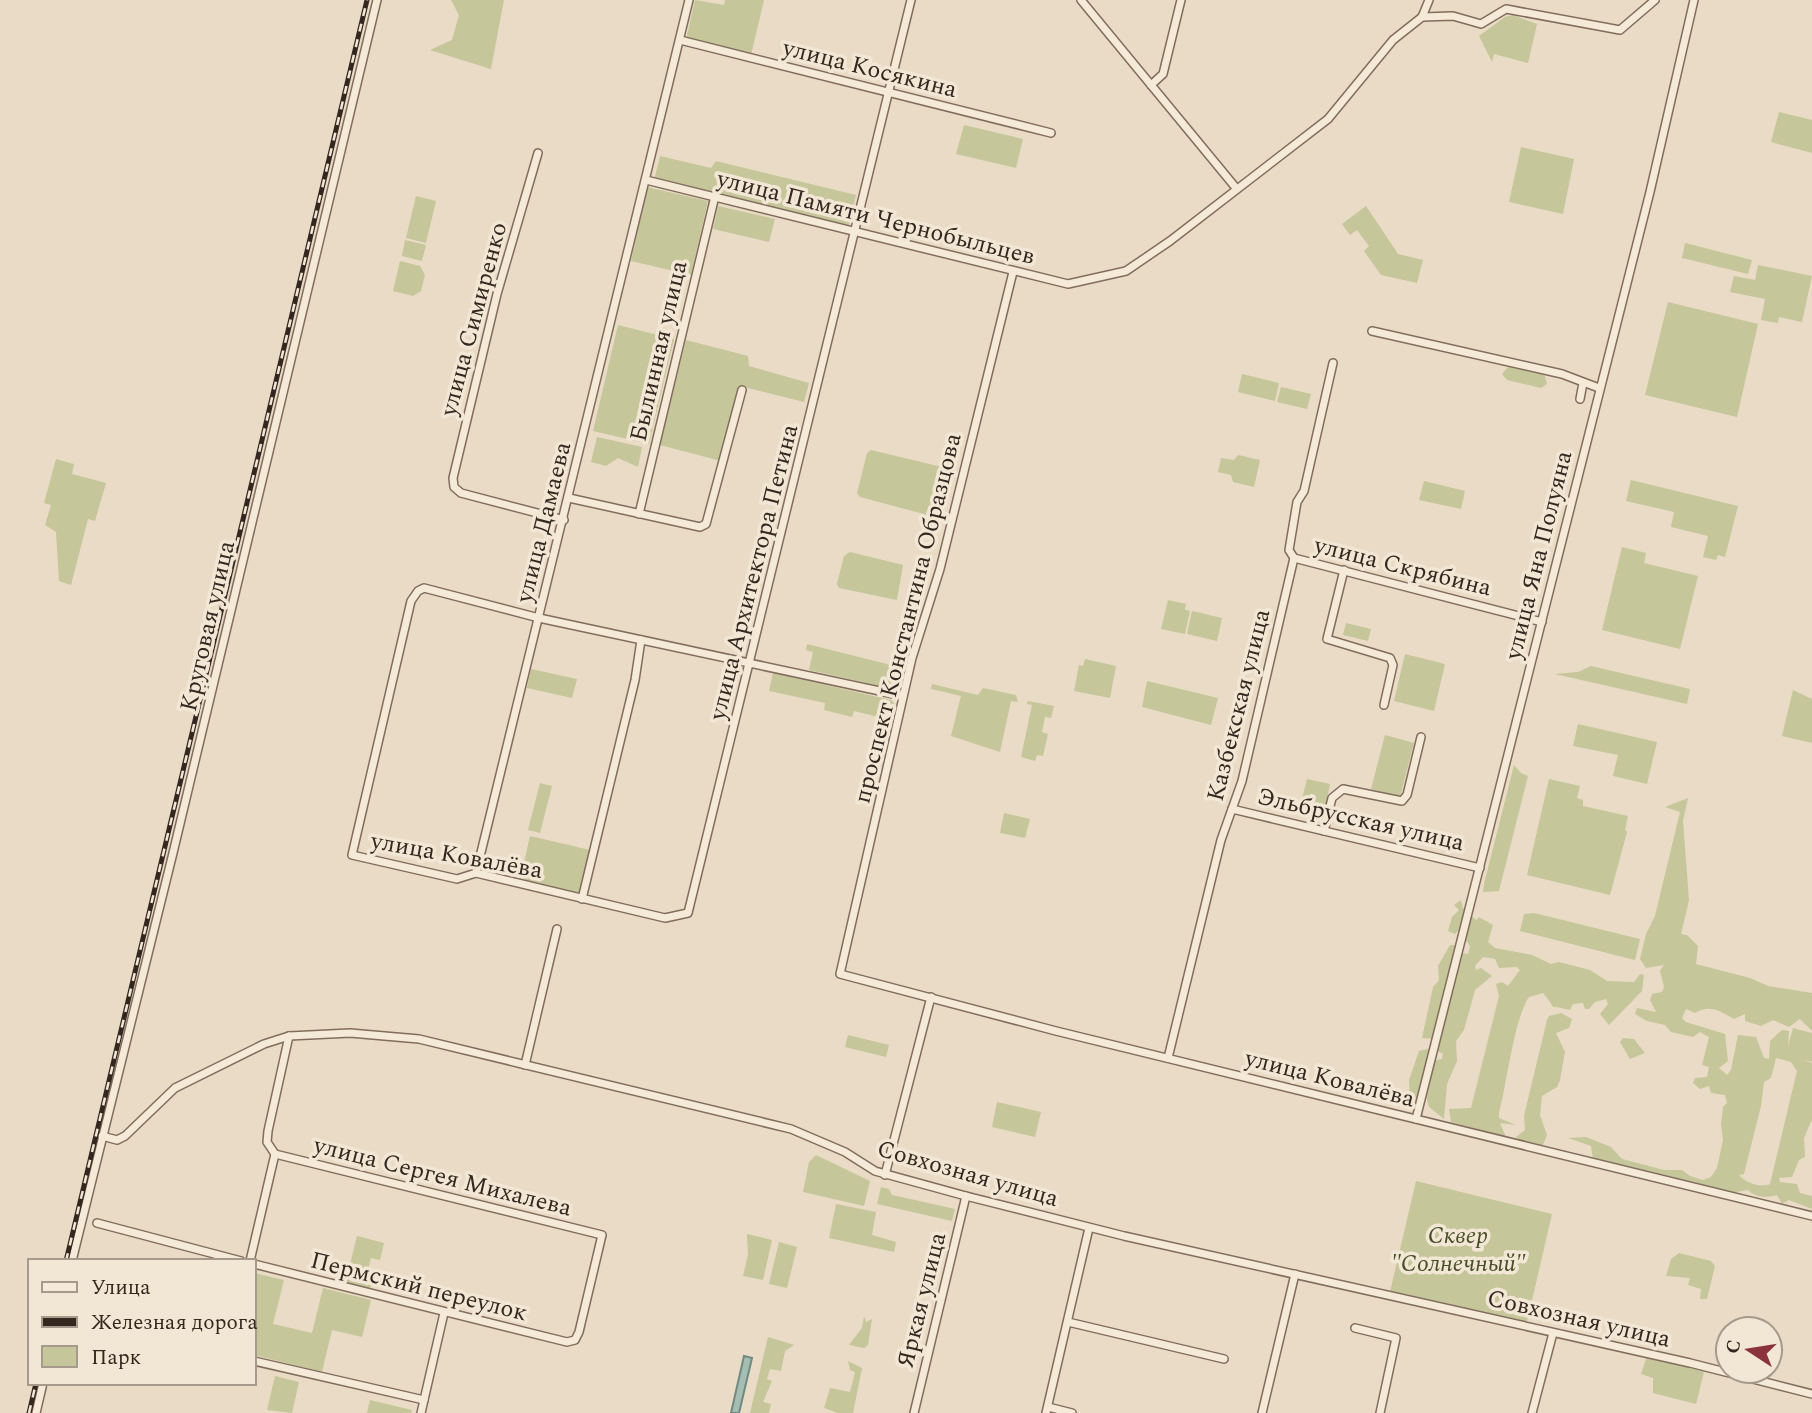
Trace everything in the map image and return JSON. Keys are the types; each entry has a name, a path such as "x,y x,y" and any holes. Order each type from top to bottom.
{"street":[{"name":"Круговая улица","path":"72,1259 377,0"},
{"name":"улица Дамаева","path":"476,873 689,0"},
{"name":"улица Архитектора Петина","path":"679,915 688,913 911,0"},
{"path":"1081,0 1236,188"},
{"path":"1151,85 1163,74 1181,0"},
{"path":"1429,0 1422,16 1452,16 1481,24 1506,9 1620,30 1656,0"},
{"name":"улица Яна Полуяна","path":"1416,1119 1542,622 1694,0"},
{"name":"улица Памяти Чернобыльцев","path":"646,180 1068,284 1098,278 1136,265 1328,119 1393,40 1422,16"},
{"name":"улица Косякина","path":"680,40 1051,133"},
{"name":"улица Симиренко","path":"538,153 497,294 453,478 454,487 461,493 564,520"},
{"name":"Былинная улица","path":"639,514 715,196"},
{"name":"проспект Константина Образцова","path":"840,974 903,696 951,526 1013,272"},
{"path":"1372,331 1562,374 1600,388"},
{"name":"Казбекская улица","path":"1168,1058 1221,840 1242,781 1294,558 1289,550 1297,502 1304,491 1333,363"},
{"path":"1580,399 1583,383"},
{"path":"569,498 700,527 706,524 742,390"},
{"name":"улица Скрябина","path":"1294,558 1542,622"},
{"path":"1344,570 1328,639 1390,658 1393,666 1384,705"},
{"name":"улица Ковалёва","path":"539,618 432,589 418,591 411,601 352,855 457,879 476,873 665,918 679,915"},
{"path":"539,618 751,661 903,696"},
{"path":"582,899 635,680 641,640"},
{"path":"1324,831 1332,798 1343,789 1402,801 1407,795 1421,737"},
{"name":"Эльбрусская улица","path":"1232,809 1480,868"},
{"path":"525,1065 557,929"},
{"name":"улица Ковалёва","path":"840,974 1168,1058 1812,1216"},
{"path":"885,1175 931,997"},
{"name":"Совхозная улица","path":"102,1136 117,1140 125,1136 175,1088 264,1044 289,1037 350,1033 401,1035 809,1134 885,1175 966,1196 1089,1227 1553,1332 1812,1394"},
{"path":"253,1259 275,1154 267,1142 268,1131 289,1037"},
{"name":"улица Сергея Михалева","path":"275,1154 602,1235 575,1340"},
{"name":"Яркая улица","path":"914,1413 966,1196"},
{"path":"97,1223 233,1259"},
{"path":"1072,1413 1047,1410 1089,1227"},
{"name":"Пермский переулок","path":"256,1263 444,1313 567,1342 575,1340"},
{"path":"1262,1413 1295,1274"},
{"path":"421,1413 444,1313"},
{"path":"1068,1322 1224,1359"},
{"path":"1355,1328 1396,1339 1380,1413"},
{"path":"1532,1413 1553,1332"},
{"path":"256,1361 424,1400"},
{"path":"36,1413 43,1385"}],"green space":[{"path":"451,0 504,0 491,69 430,50 452,40 459,15"},
{"path":"695,0 724,5 725,0 764,0 751,55 686,40"},
{"path":"1513,15 1537,24 1528,63 1494,54 1492,62 1479,36 1505,17"},
{"path":"1779,112 1812,120 1812,153 1771,142"},
{"path":"964,125 1023,139 1016,168 956,154"},
{"path":"1521,147 1574,159 1563,214 1509,202"},
{"path":"660,156 711,168 716,161 856,195 848,228 654,181"},
{"path":"647,187 708,201 691,275 631,261"},
{"path":"416,196 436,201 426,243 406,238"},
{"path":"718,206 775,219 769,242 713,229"},
{"path":"1366,206 1398,254 1423,260 1417,283 1381,275 1364,251 1369,246 1357,230 1350,235 1342,224"},
{"path":"405,240 426,245 422,261 402,256"},
{"path":"1685,243 1752,260 1748,274 1682,258"},
{"path":"400,261 420,266 425,275 421,291 413,296 393,291"},
{"path":"1758,265 1812,276 1802,322 1779,317 1778,323 1761,320 1765,299 1730,292 1734,276 1755,280"},
{"path":"1668,302 1758,324 1737,417 1645,395"},
{"path":"618,325 674,339 649,444 593,431"},
{"path":"686,340 748,356 749,366 809,383 804,402 740,386 721,461 660,445"},
{"path":"1509,366 1544,374 1547,384 1541,388 1507,380 1502,374"},
{"path":"1242,374 1279,383 1275,401 1238,392"},
{"path":"1281,387 1311,394 1307,409 1277,402"},
{"path":"597,437 642,447 638,467 618,458 606,466 591,462"},
{"path":"871,450 946,468 935,517 860,497 857,493 867,453"},
{"path":"1238,455 1260,460 1254,487 1233,482 1231,475 1218,472 1221,458 1234,460"},
{"path":"56,459 74,464 72,474 106,483 95,521 88,519 71,585 59,581 56,532 45,525 51,505 44,503"},
{"path":"1631,480 1738,506 1725,557 1718,555 1716,560 1703,557 1708,536 1671,527 1674,512 1626,501"},
{"path":"1424,481 1465,491 1461,509 1419,500"},
{"path":"1622,547 1646,553 1644,563 1698,576 1680,649 1602,630"},
{"path":"850,552 903,565 897,600 839,588 837,584 844,556"},
{"path":"1168,600 1186,604 1185,610 1190,611 1185,634 1161,629"},
{"path":"1192,611 1222,618 1217,641 1187,634"},
{"path":"1346,623 1371,629 1368,641 1343,635"},
{"path":"807,644 899,667 898,686 894,689 809,670 813,652 806,650"},
{"path":"1405,654 1445,664 1434,711 1394,701"},
{"path":"1085,659 1116,666 1110,698 1074,691 1079,665 1083,666"},
{"path":"1591,666 1690,689 1687,704 1555,674 1578,672"},
{"path":"531,669 577,679 572,698 527,688"},
{"path":"773,673 891,700 894,703 890,720 854,711 852,717 824,710 825,703 769,691"},
{"path":"1147,681 1218,698 1211,725 1142,707"},
{"path":"932,684 978,695 983,688 1016,695 1018,702 1011,701 1000,752 951,736 961,696 931,689"},
{"path":"1793,690 1812,699 1812,743 1782,736"},
{"path":"1028,701 1054,706 1051,718 1045,717 1042,732 1048,734 1043,756 1037,755 1035,761 1021,757 1032,705 1027,704"},
{"path":"1578,724 1657,742 1647,784 1613,776 1618,755 1573,746"},
{"path":"1385,735 1414,743 1400,797 1371,789"},
{"path":"1514,765 1528,776 1499,891 1483,892 1484,884"},
{"path":"1307,779 1330,784 1325,809 1301,803"},
{"path":"1549,779 1580,786 1577,798 1583,800 1583,806 1628,816 1625,830 1627,832 1610,895 1527,875"},
{"path":"540,783 552,786 540,833 528,830"},
{"path":"1688,798 1683,821 1689,900 1681,934 1687,935 1698,946 1696,964 1750,978 1768,986 1812,993 1812,1031 1800,1019 1789,1027 1773,1020 1761,1026 1745,1021 1745,1014 1734,1019 1710,1009 1695,1013 1686,1009 1682,1018 1686,1022 1725,1034 1728,1061 1719,1068 1727,1075 1731,1070 1738,1035 1756,1037 1764,1058 1769,1059 1770,1041 1782,1030 1789,1031 1788,1046 1793,1028 1812,1033 1812,1062 1804,1060 1812,1063 1812,1119 1804,1138 1805,1157 1799,1160 1792,1177 1779,1178 1780,1182 1797,1184 1800,1193 1812,1196 1812,1209 1789,1200 1782,1204 1777,1195 1762,1197 1748,1190 1731,1193 1593,1159 1591,1146 1568,1138 1586,1137 1611,1147 1622,1159 1664,1170 1682,1170 1703,1180 1711,1177 1717,1168 1723,1140 1721,1124 1723,1107 1727,1103 1725,1095 1711,1093 1709,1086 1700,1089 1693,1083 1695,1078 1707,1077 1709,1067 1702,1065 1709,1037 1700,1032 1693,1037 1671,1032 1665,1025 1647,1021 1635,1014 1637,1008 1656,1012 1650,1000 1652,994 1662,992 1664,987 1660,971 1664,965 1646,968 1640,959 1646,934 1655,916 1680,812 1665,807","holes":["1776,1058 1791,1062 1797,1071 1770,1184 1753,1184 1739,1175 1744,1174 1761,1106 1764,1082 1771,1078"]},
{"path":"1004,813 1030,819 1025,838 1000,833"},
{"path":"530,836 590,850 579,894 520,880"},
{"path":"1461,900 1463,908 1476,920 1479,917 1493,925 1488,942 1495,948 1532,955 1551,964 1559,962 1590,970 1607,981 1634,982 1640,974 1644,975 1642,991 1609,1025 1600,1014 1608,1004 1606,999 1595,1002 1589,1009 1585,1009 1583,1003 1573,1004 1570,1010 1553,1007 1543,993 1529,997 1515,1035 1499,1113 1499,1118 1516,1125 1500,1123 1506,1137 1451,1122 1449,1109 1471,1108 1499,996 1496,984 1502,982 1508,986 1520,970 1517,967 1499,968 1495,959 1483,957 1475,966 1476,970 1481,968 1492,976 1475,990 1464,1030 1456,1041 1457,1061 1447,1084 1444,1119 1429,1107 1425,1092 1410,1107 1409,1080 1419,1051 1428,1049 1432,1061 1442,1059 1443,1054 1433,1048 1435,1039 1422,1038 1433,987 1439,980 1438,966 1450,945 1461,945 1460,953 1468,954 1470,946 1459,930 1455,934 1448,931 1452,917 1459,910 1454,905"},
{"path":"1534,913 1640,939 1635,960 1520,931 1524,914"},
{"path":"1561,1013 1572,1019 1569,1028 1556,1033 1565,1052 1560,1080 1557,1087 1542,1096 1540,1115 1547,1135 1542,1147 1522,1143 1516,1137 1525,1130 1524,1116 1547,1020 1549,1016"},
{"path":"848,1035 889,1045 886,1057 845,1047"},
{"path":"1623,1038 1634,1039 1645,1053 1630,1059 1620,1042"},
{"path":"997,1102 1041,1112 1035,1137 992,1127"},
{"path":"816,1155 870,1181 864,1206 803,1192 809,1162"},
{"name":"Сквер \"Солнечный\"","path":"1416,1181 1552,1214 1527,1322 1390,1292"},
{"path":"881,1187 889,1189 892,1195 955,1209 952,1221 877,1204"},
{"path":"836,1204 876,1212 872,1235 896,1242 894,1252 829,1238"},
{"path":"747,1234 772,1240 763,1280 743,1276 748,1255"},
{"path":"357,1236 384,1243 380,1260 371,1258 366,1278 372,1280 370,1291 345,1285"},
{"path":"779,1242 797,1247 787,1288 769,1284"},
{"path":"1679,1253 1711,1261 1715,1266 1707,1299 1700,1299 1701,1289 1688,1285 1690,1278 1666,1276 1671,1259"},
{"path":"256,1273 284,1280 273,1324 312,1333 323,1288 371,1300 362,1337 332,1330 322,1372 256,1356"},
{"path":"864,1316 866,1322 872,1319 868,1345 864,1348 849,1345 862,1328"},
{"path":"768,1337 794,1345 785,1351 781,1371 770,1369 767,1379 772,1381 763,1402 771,1404 769,1413 750,1413"},
{"path":"1647,1356 1704,1372 1696,1404 1653,1393 1653,1378 1641,1374"},
{"path":"848,1361 862,1368 853,1413 838,1413 824,1408 830,1388 850,1392 855,1372 850,1370"},
{"path":"275,1376 299,1382 292,1413 267,1410"},
{"path":"370,1400 412,1410 411,1413 367,1413"}],"shaded area":[{"path":"744,1356 752,1358 739,1413 731,1413"}],"railway":[{"path":"66,1259 367,0"},
{"path":"29,1413 36,1385"}]}
